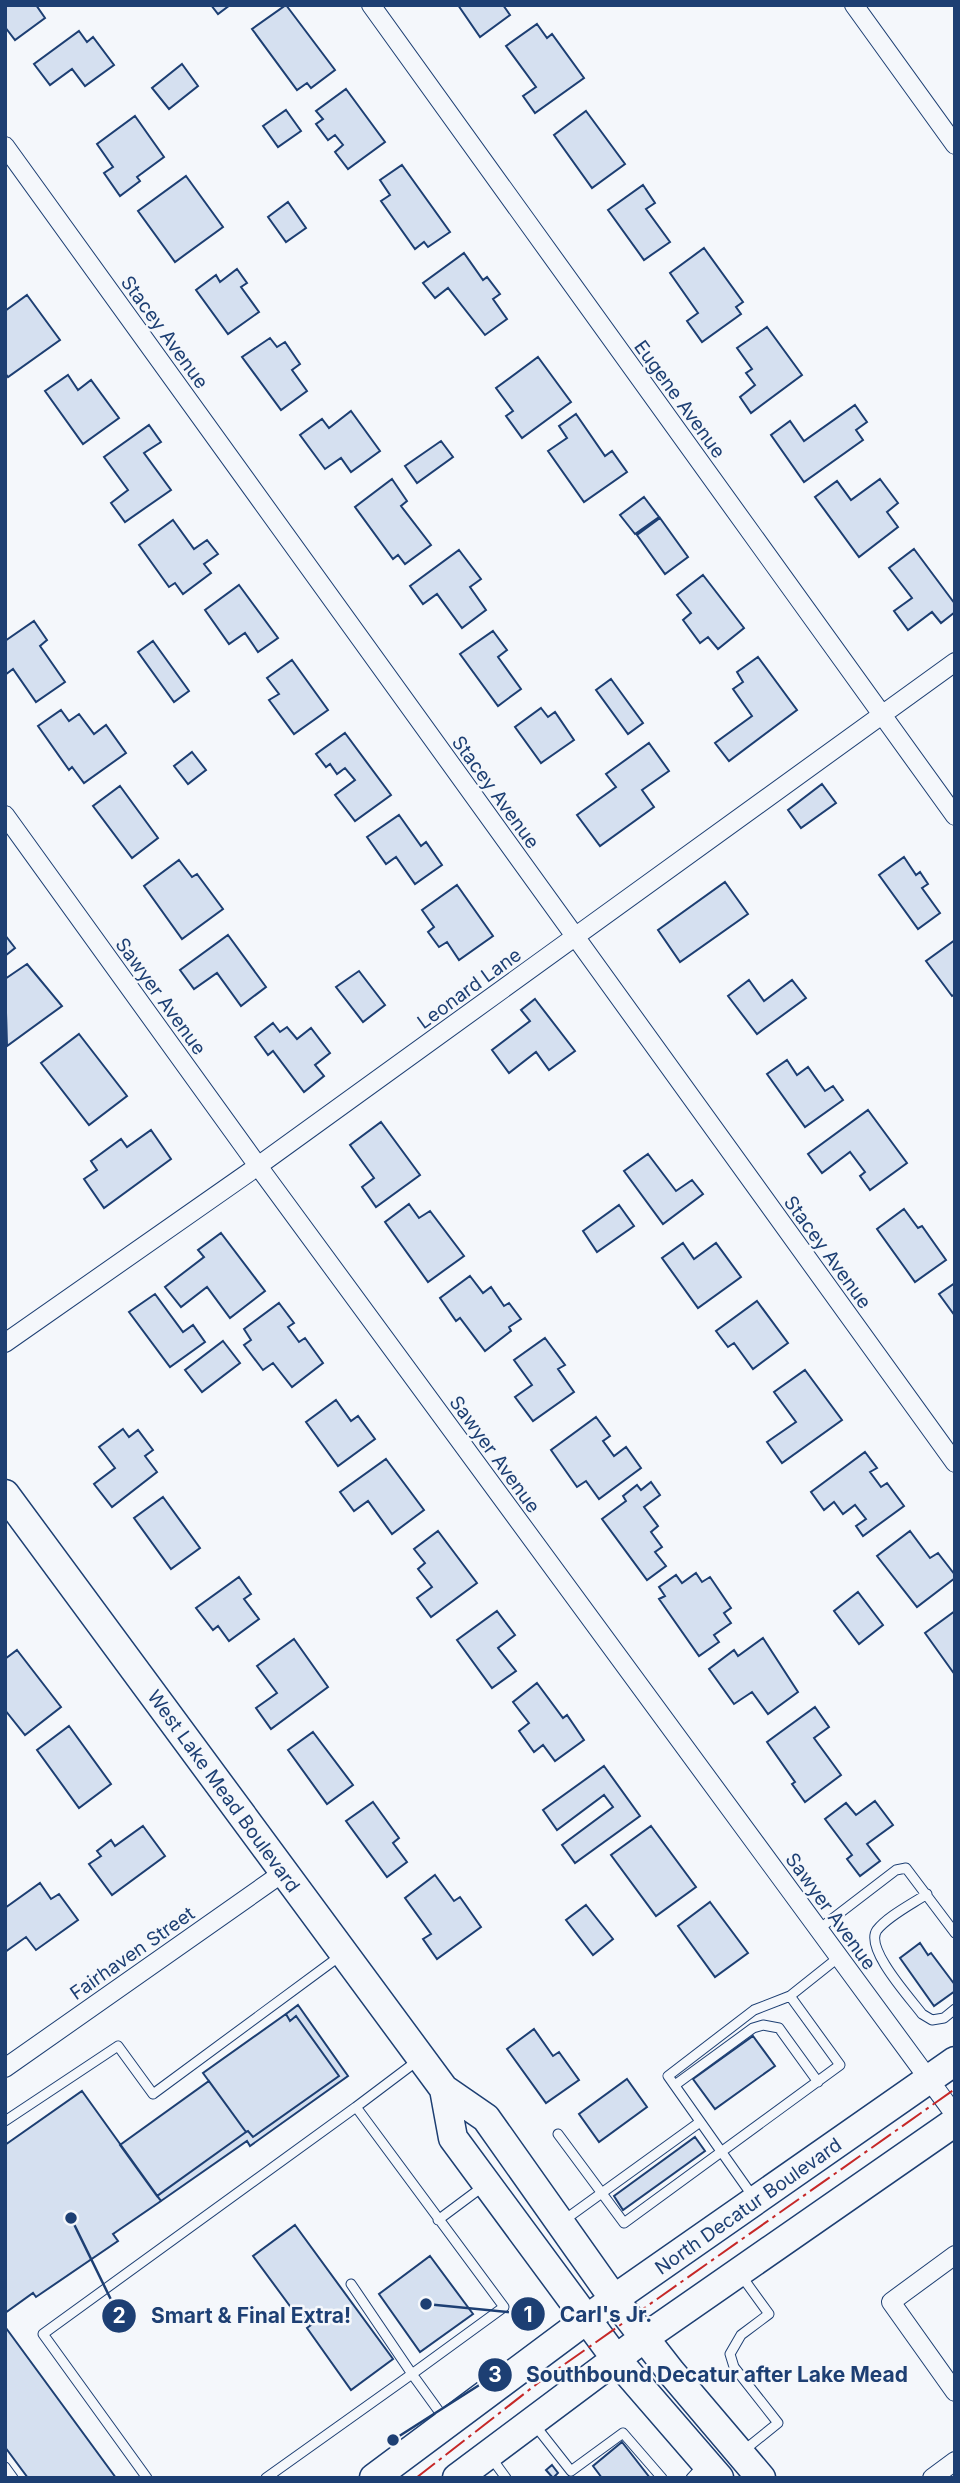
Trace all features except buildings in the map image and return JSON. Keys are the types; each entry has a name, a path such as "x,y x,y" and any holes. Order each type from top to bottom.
{"main road":[{"name":"West Lake Mead Boulevard","path":"5,1494 444,2089 486,2118 614,2299 761,2478"},
{"name":"North Decatur Boulevard","path":"374,2478 614,2299 955,2061"},
{"name":"West Lake Mead Boulevard","path":"444,2089 453,2138 586,2320 705,2473"},
{"path":"457,2478 644,2338 955,2122"}],"street":[{"name":"Eugene Avenue","path":"371,5 955,816"},
{"path":"854,5 955,145"},
{"name":"Stacey Avenue","path":"5,146 955,1463"},
{"name":"Leonard Lane","path":"5,1343 258,1166 955,662"},
{"name":"Sawyer Avenue","path":"5,815 258,1166 955,2115"},
{"name":"Fairhaven Street","path":"5,2068 284,1872"},
{"path":"955,2255 891,2302 955,2392"},
{"path":"932,2478 955,2461"}],"lane":[{"path":"818,1929 896,1870 906,1868 955,1933"},
{"path":"927,1894 878,1928 873,1937 876,1952 922,2014 932,2020 944,2018 955,2010"},
{"path":"5,2121 118,2046 153,2094 344,1953"},
{"path":"756,2201 668,2076 754,2010 790,1996 839,1957"},
{"path":"558,2134 624,2223 840,2065 790,1996"},
{"path":"674,2085 753,2028 763,2025 779,2028 818,2082"},
{"path":"147,2478 43,2334 421,2059"},
{"path":"266,2478 504,2307 356,2107"},
{"path":"560,2223 602,2193 642,2170 676,2145 700,2122"},
{"path":"688,2162 695,2172"},
{"path":"670,2176 677,2185"},
{"path":"438,2220 486,2184"},
{"path":"654,2187 661,2196"},
{"path":"639,2198 646,2207"},
{"path":"739,2273 769,2314 741,2335 730,2354 734,2367 778,2423 740,2454"},
{"path":"351,2284 447,2423"},
{"path":"532,2422 574,2474 623,2432 662,2478"},
{"path":"489,2454 506,2478"},
{"path":"5,2467 13,2478"}],"power":[{"path":"416,2478 538,2383 955,2089"}],"place":[{"name":"Smart & Final Extra!","path":"71,2218"},
{"name":"Carl's Jr.","path":"426,2304"},
{"name":"Southbound Decatur after Lake Mead","path":"393,2440"}]}
